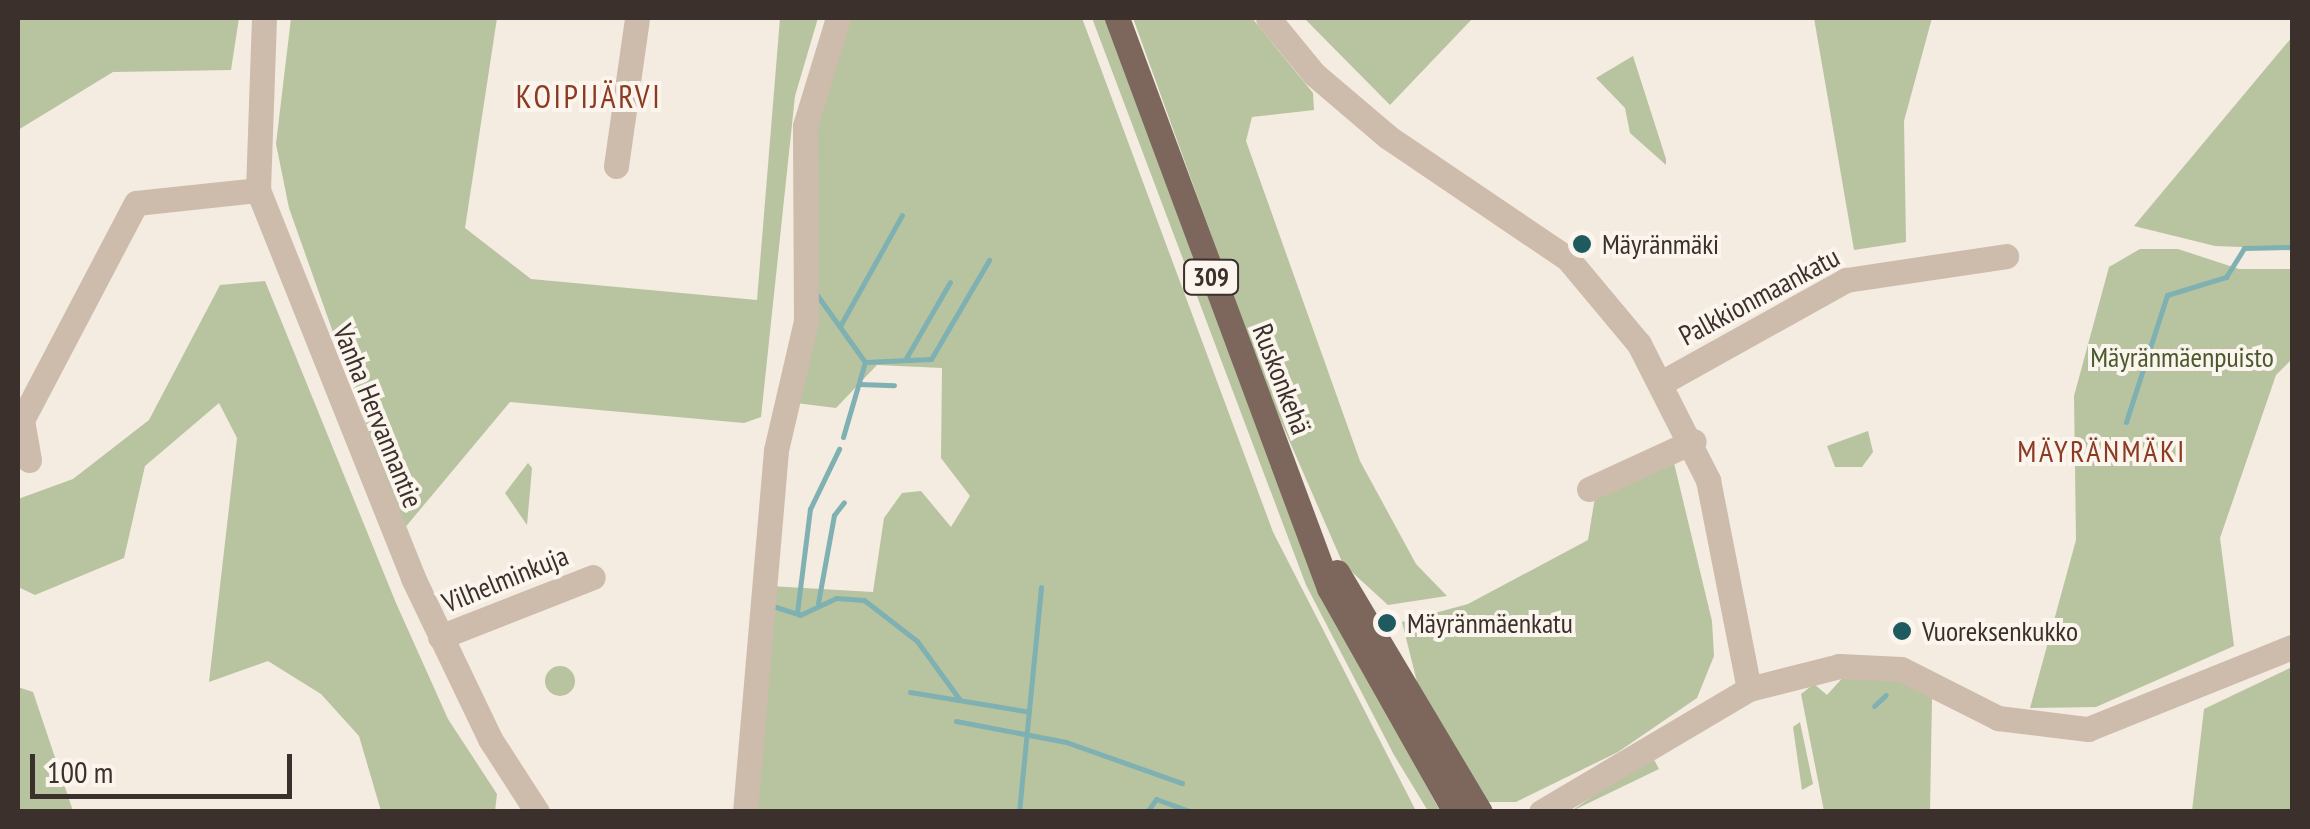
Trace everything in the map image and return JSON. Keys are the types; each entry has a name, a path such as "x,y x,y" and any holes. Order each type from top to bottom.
{"main road":[{"name":"Ruskonkehä","path":"1117,18 1357,648 1455,812"},
{"name":"Ruskonkehä","path":"1312,535 1480,812"}],"street":[{"name":"Vanha Hervannantie","path":"264,18 258,190 354,446 440,637 523,806"},
{"path":"616,166 637,18"},
{"path":"745,812 774,468 804,347 805,126 838,18"},
{"path":"1268,18 1314,74 1388,137 1568,259 1662,383 1694,441 1725,534 1749,689"},
{"path":"29,460 22,420 136,202 258,190"},
{"name":"Palkkionmaankatu","path":"1662,383 1846,280 2006,256"},
{"path":"1589,489 1694,441"},
{"name":"Vilhelminkuja","path":"440,637 592,576"},
{"path":"1541,812 1749,689 1879,663 1998,718 2088,730 2292,647"}],"green space":[{"path":"18,18 239,18 231,70 113,72 18,130"},
{"path":"291,18 497,18 465,228 531,279 757,300 780,18 818,18 795,96 761,417 744,423 510,402 403,530 289,208 276,144"},
{"path":"847,18 1082,18 1273,532 1416,811 753,812 769,586 873,592 884,518 902,493 921,491 951,527 970,496 941,458 942,368 877,365 836,408 796,403 814,126"},
{"path":"1092,18 1105,18 1315,580 1440,811 1428,811 1394,755 1306,585"},
{"path":"1133,18 1252,18 1313,93 1314,110 1252,117 1246,141 1360,461 1416,564 1447,596 1388,605 1343,564 1266,387"},
{"path":"1304,18 1473,18 1390,105"},
{"path":"1814,18 1932,18 1904,121 1906,242 1854,250"},
{"path":"2292,37 2292,249 2215,246 2134,226"},
{"path":"1633,56 1666,165 1630,133 1625,108 1596,78"},
{"name":"Mäyränmäenpuisto","path":"2140,249 2178,249 2239,269 2292,269 2292,359 2276,375 2220,538 2234,646 2096,707 2030,708 2076,540 2074,396 2109,267"},
{"path":"265,281 396,603 448,719 497,794 495,811 381,811 359,736 321,694 268,661 209,682 237,438 219,403 145,466 124,558 35,595 18,587 18,499 73,479 149,420 220,285"},
{"path":"1868,431 1873,452 1862,467 1835,467 1827,446"},
{"path":"528,463 532,468 527,525 505,493"},
{"path":"1674,463 1712,621 1714,656 1697,698 1618,752 1516,802 1488,802 1420,694 1402,622 1468,604 1588,540 1595,497"},
{"path":"560,666 571,670 575,681 571,692 560,696 549,692 545,681 549,670"},
{"path":"2292,667 2292,811 2192,811 2204,709"},
{"path":"1846,674 1897,678 1932,698 1930,811 1824,811 1801,694 1814,684 1827,695"},
{"path":"18,687 33,692 73,811 18,811"},
{"path":"1800,722 1813,784 1802,790 1793,727"},
{"path":"1652,756 1659,769 1570,812 1642,762"}],"waterway":[{"path":"840,326 902,215"},
{"path":"2126,422 2167,295 2226,277 2244,248 2292,247"},
{"path":"843,437 865,362 931,359 989,260"},
{"path":"905,360 950,282"},
{"path":"817,295 865,362"},
{"path":"859,384 894,385"},
{"path":"797,613 810,509 839,449"},
{"path":"818,603 834,515 844,502"},
{"path":"1019,812 1041,587"},
{"path":"776,607 800,615 836,598 864,600 917,641 960,700"},
{"path":"910,692 1025,711"},
{"path":"1874,706 1886,695"},
{"path":"956,721 1066,742 1182,783"},
{"path":"1147,812 1156,799 1191,812"}],"place":[{"name":"Mäyränmäki","path":"1582,244"},
{"name":"Mäyränmäenkatu","path":"1387,623"},
{"name":"Vuoreksenkukko","path":"1902,631"}],"district":[{"name":"KOIPIJÄRVI","path":"589,96"},
{"name":"MÄYRÄNMÄKI","path":"2102,451"}]}
